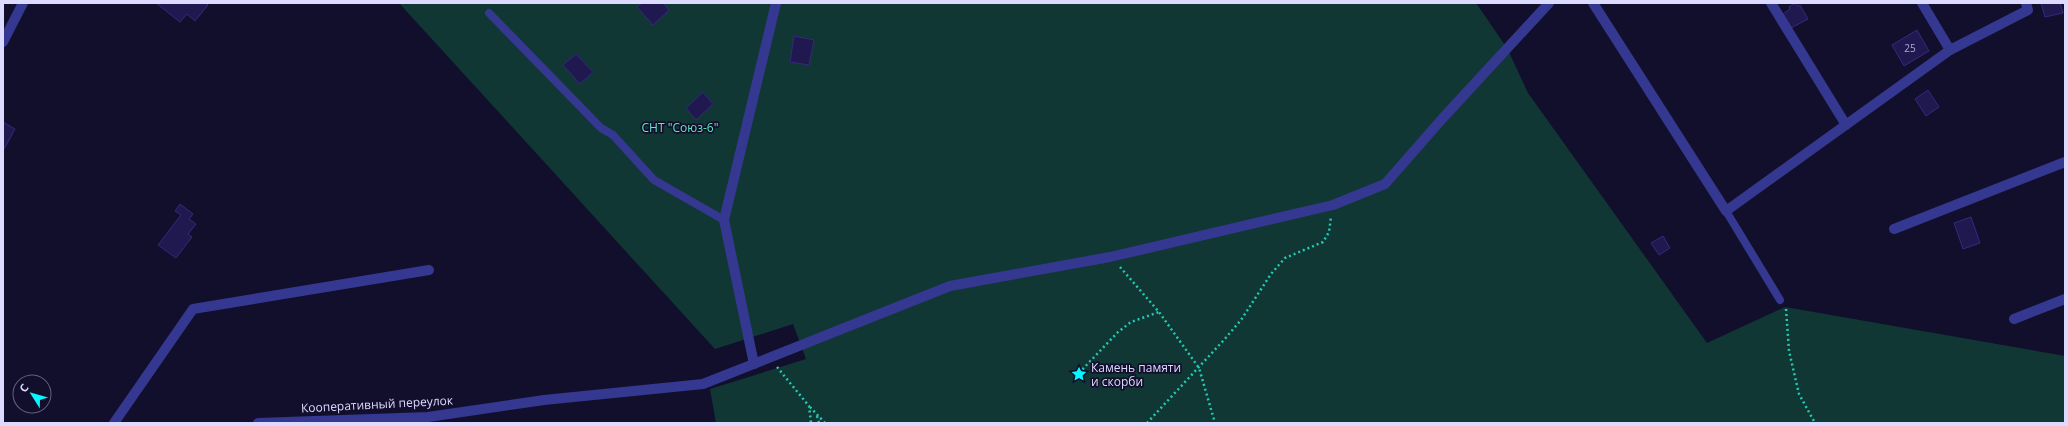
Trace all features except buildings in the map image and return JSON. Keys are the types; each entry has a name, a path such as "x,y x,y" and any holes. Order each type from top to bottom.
{"street":[{"path":"3,42 24,3"},
{"path":"754,364 724,220 776,3"},
{"name":"Кооперативный переулок","path":"258,423 428,416 544,400 703,384 950,286 1110,257 1333,205 1385,184 1442,118 1550,3"},
{"path":"1593,3 1726,211 1950,50 2028,10 2026,3"},
{"path":"1770,3 1846,125"},
{"path":"1922,3 1950,50"},
{"path":"1894,229 2065,162"},
{"path":"114,423 193,309 430,270"},
{"path":"2014,319 2065,298"}],"lane":[{"path":"489,13 601,128 613,135 654,180 724,220"},
{"path":"1726,211 1780,300"}],"path":[{"path":"1147,423 1199,368 1241,320 1271,274 1285,258 1323,242 1329,232 1333,205"},
{"path":"1110,257 1160,312 1199,368 1215,423"},
{"path":"1785,307 1789,351 1799,394 1816,423"},
{"path":"1079,373 1130,322 1160,312"},
{"path":"769,358 825,423"},
{"path":"809,406 811,423"},
{"path":"816,414 819,423"}],"green space":[{"name":"СНТ \"Союз-6\"","path":"399,3 1476,3 1507,48 1528,93 1707,343 1785,307 2065,356 2065,423 716,423 710,389 806,359 793,324 715,349"}],"place":[{"name":"Камень памяти и скорби","path":"1079,374"}]}
